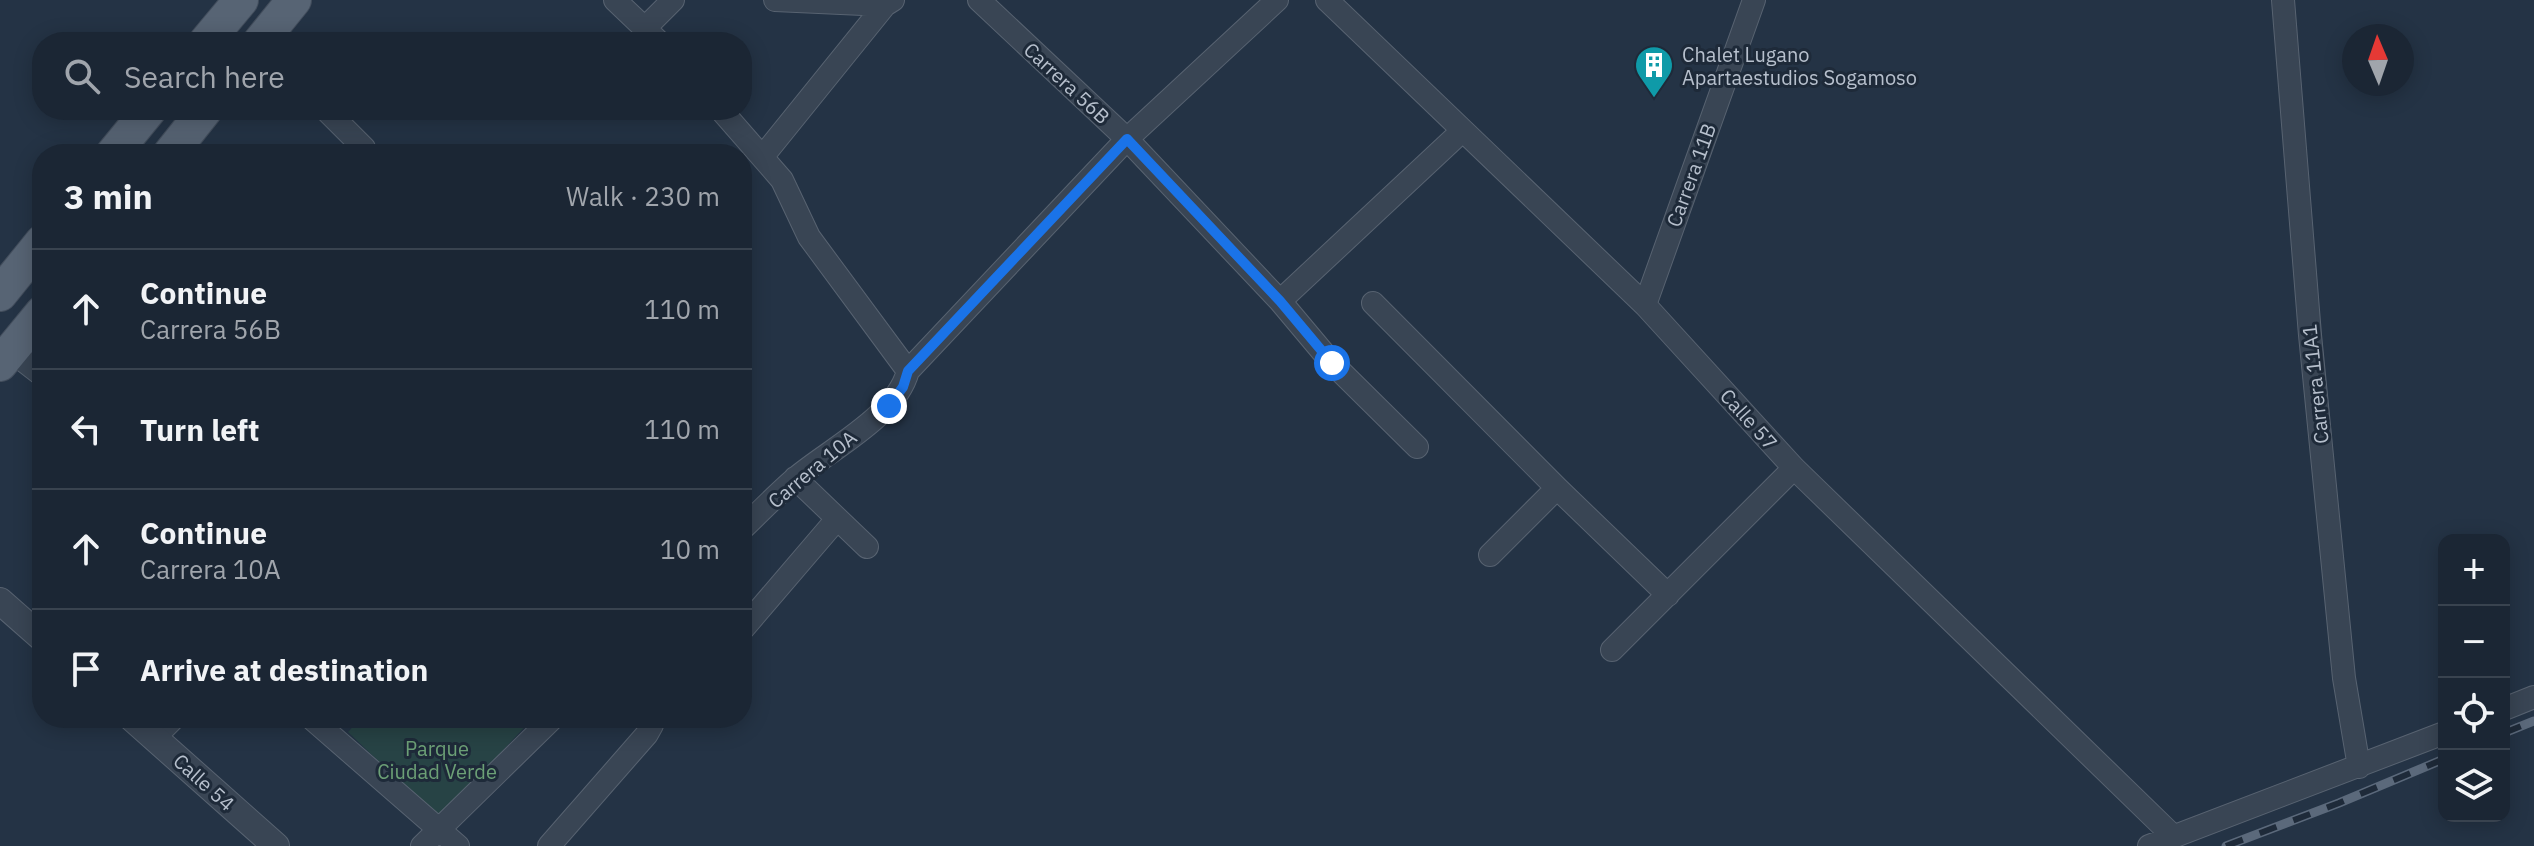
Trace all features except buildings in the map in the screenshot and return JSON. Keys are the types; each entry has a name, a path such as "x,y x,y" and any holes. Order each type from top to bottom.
{"main road":[{"path":"214,32 241,0"},
{"path":"268,32 294,0"},
{"path":"121,144 141,120"},
{"path":"178,144 197,120"},
{"path":"0,294 32,254"},
{"path":"5,358 32,325"}],"street":[{"path":"615,0 649,32"},
{"path":"654,32 673,0"},
{"path":"775,0 889,2"},
{"name":"Carrera 56B","path":"979,0 1127,139 1280,301 1332,363 1417,447"},
{"name":"Carrera 10A","path":"752,519 795,478 889,406 903,387 908,371 1127,139 1277,0"},
{"name":"Calle 57","path":"1327,0 1645,305 1794,468 2173,836"},
{"name":"Carrera 11B","path":"1645,305 1754,0"},
{"name":"Carrera 11A1","path":"2283,0 2310,335 2344,678 2359,767"},
{"path":"763,156 889,2"},
{"path":"336,120 360,144"},
{"path":"730,120 782,180 809,237 908,371"},
{"path":"1280,301 1462,131"},
{"path":"1373,303 1668,595"},
{"path":"5,358 32,370"},
{"path":"1612,650 1794,468"},
{"path":"795,478 867,547"},
{"path":"1490,555 1557,488"},
{"path":"752,618 837,519"},
{"path":"0,601 32,629"},
{"path":"2510,707 2534,697"},
{"name":"Calle 54","path":"143,728 276,846"},
{"path":"154,738 164,728"},
{"path":"339,728 458,846"},
{"path":"422,846 543,728"},
{"path":"549,846 650,728"},
{"path":"2149,846 2438,735"}],"green space":[{"name":"Parque Ciudad Verde","path":"352,728 524,728 439,819 348,732"}],"railway":[{"path":"2510,731 2534,721"},
{"path":"2226,846 2438,762"}],"place":[{"name":"Chalet Lugano Apartaestudios Sogamoso","path":"1654,99"}],"route":[{"path":"889,406 903,387 908,371 1127,139 1280,301 1332,363"}]}
